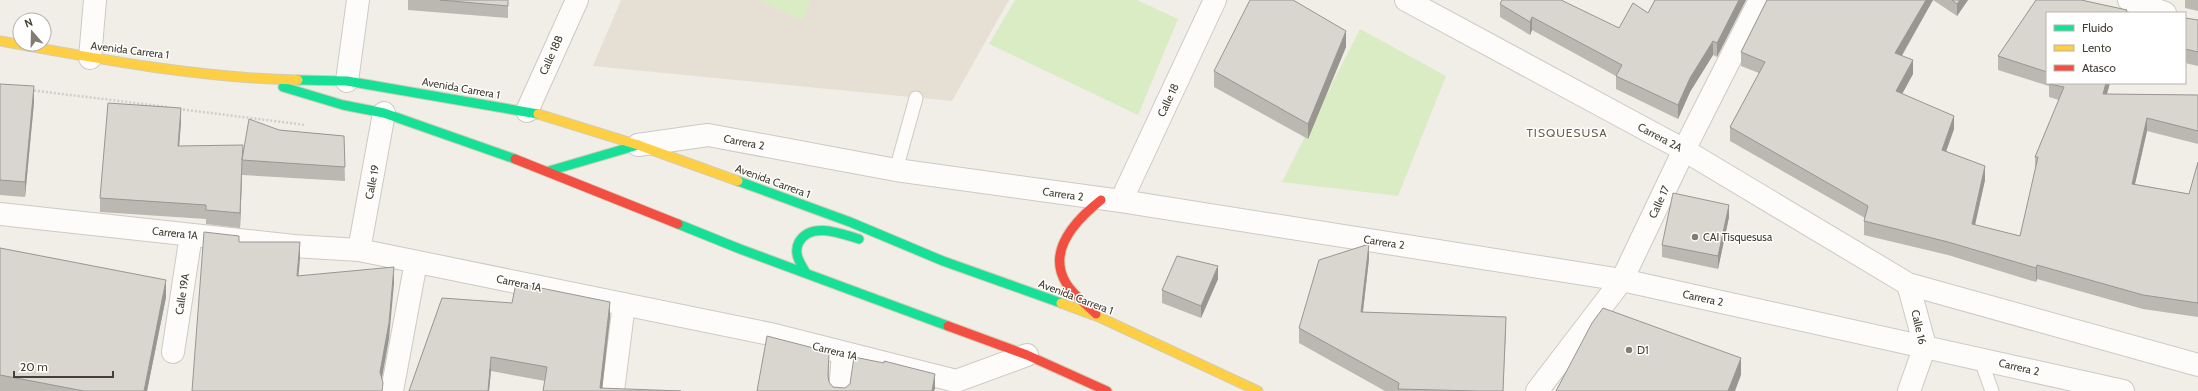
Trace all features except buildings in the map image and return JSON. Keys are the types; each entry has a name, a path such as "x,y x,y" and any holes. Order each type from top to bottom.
{"main road":[{"name":"Avenida Carrera 1","path":"0,41 90,58 257,79 347,81 527,111 638,145 850,222 943,261 1099,317 1258,391"},
{"name":"Avenida Carrera 1","path":"257,79 343,105 384,114 549,171 740,249 1027,355 1107,391"},
{"path":"549,171 638,145"},
{"path":"1099,317 1064,281 1060,262 1062,247 1069,229 1080,215 1111,200"},
{"path":"806,273 797,260 796,250 801,238 809,232 830,231 943,261"}],"street":[{"path":"90,58 95,0"},
{"path":"347,81 358,0"},
{"name":"Calle 18B","path":"527,111 577,0"},
{"name":"Calle 18","path":"1111,200 1215,0"},
{"name":"Carrera 2A","path":"1406,0 1684,150 1908,284"},
{"name":"Calle 17","path":"1537,391 1622,280 1684,150 1760,0"},
{"path":"2129,0 2162,12"},
{"name":"Calle 19","path":"359,250 384,114"},
{"name":"Carrera 2","path":"638,145 708,135 896,170 1111,200 1622,280 1980,358 2123,391"},
{"name":"Carrera 1A","path":"0,214 191,235 359,250 770,334 843,354 956,381 1027,355"},
{"name":"Calle 19A","path":"173,352 191,235"},
{"path":"392,391 416,262"},
{"path":"1908,284 2198,365"},
{"name":"Calle 16","path":"1908,284 1925,346 1909,391"},
{"path":"613,391 624,304"},
{"path":"840,391 843,354"}],"lane":[{"path":"896,170 916,98"},
{"path":"1980,358 1992,391"}],"path":[{"path":"24,89 309,126"}],"shaded area":[{"path":"621,0 1009,0 952,101 593,66"}],"green space":[{"path":"759,0 811,0 802,20"},
{"path":"1015,0 1137,0 1178,19 1138,115 989,44"},
{"path":"1360,29 1446,76 1398,196 1282,182"}],"traffic: fast":[{"path":"298,80 347,81 538,114"},
{"path":"283,87 343,105 384,113 515,159"},
{"path":"549,171 638,145"},
{"path":"738,181 850,222 943,261 1061,303"},
{"path":"678,224 740,249 948,326"},
{"path":"806,273 797,254 797,246 804,236 811,232 827,231 836,232 859,239"}],"traffic: slow":[{"path":"0,41 111,61 186,72 223,76 298,80"},
{"path":"538,114 638,145 738,181"},
{"path":"1061,303 1099,317 1258,391"}],"traffic: jam":[{"path":"515,159 678,224"},
{"path":"1096,314 1066,283 1061,271 1060,259 1062,247 1067,236 1083,216 1101,200"},
{"path":"948,326 1027,355 1107,391"}],"place":[{"name":"CAI Tisquesusa","path":"1695,237"},
{"name":"D1","path":"1629,350"}],"district":[{"name":"TISQUESUSA","path":"1567,133"}]}
